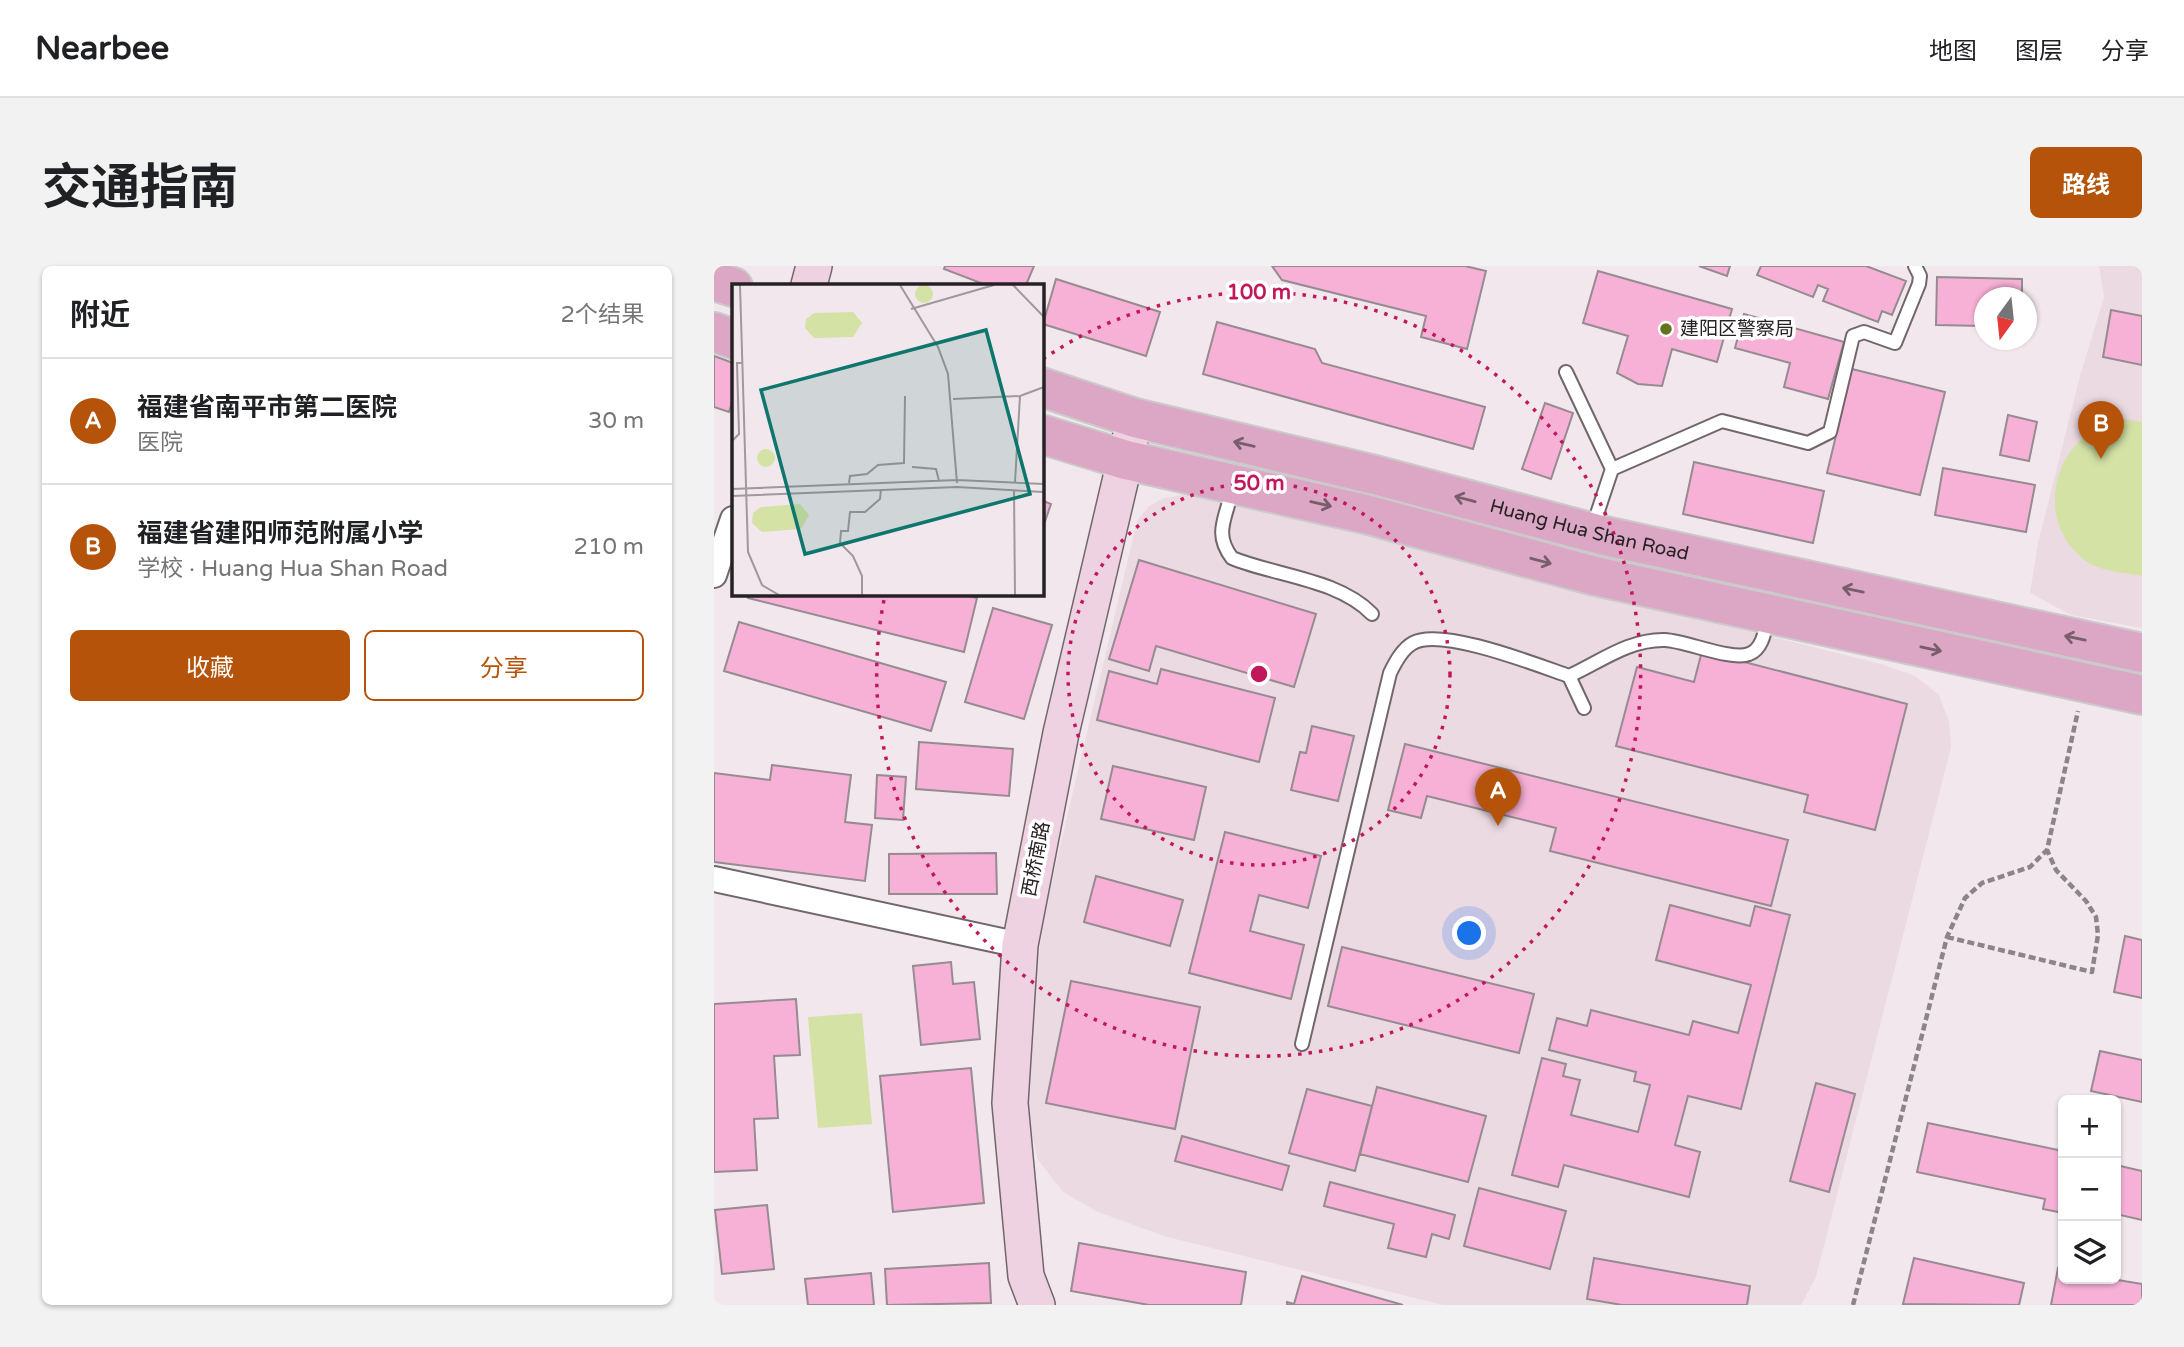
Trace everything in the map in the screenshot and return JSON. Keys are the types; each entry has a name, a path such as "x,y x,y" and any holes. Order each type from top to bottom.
{"main road":[{"path":"809,284 814,266"},
{"path":"714,281 732,287"},
{"path":"714,332 732,338"},
{"name":"Huang Hua Shan Road","path":"1043,388 1135,418 1375,475 1591,533 2142,653"},
{"name":"西桥南路","path":"1037,1305 1026,1276 1010,1103 1020,945 1061,733 1135,418"},
{"path":"1043,435 1126,460 1365,514 1595,576 2142,695"}],"street":[{"path":"714,575 732,522"},
{"path":"714,879 1020,945"}],"lane":[{"path":"1612,469 1722,421 1808,443 1830,432 1853,336 1864,332 1895,343 1919,284 1920,276 1915,266"},
{"path":"1566,372 1612,469 1591,533"},
{"path":"1233,484 1221,536 1223,546 1232,558 1337,590 1361,602 1372,614"},
{"path":"1301,1044 1390,673 1396,661 1412,644 1437,639 1455,641 1569,676 1619,650 1650,641 1678,641 1739,656 1751,654 1760,646 1769,614"},
{"path":"1569,676 1584,708"}],"path":[{"path":"1853,1305 1947,937 1965,898 1982,883 2030,867 2047,850 2084,682"},
{"path":"1947,937 2092,972 2098,934 2096,917 2086,901 2056,870 2047,850"}],"shaded area":[{"path":"2099,266 2142,266 2142,628 2071,615 2030,593 2038,543 2080,376 2104,297"},
{"path":"1189,494 1881,664 1915,676 1939,695 1949,722 1951,747 1816,1277 1801,1305 1443,1305 1167,1237 1098,1212 1063,1192 1038,1160 1028,1120 1028,1074 1035,980 1046,906 1137,521 1149,506 1164,498"}],"green space":[{"path":"2125,419 2142,422 2142,576 2100,568 2083,559 2065,537 2055,509 2058,478 2071,451 2097,428"},
{"path":"862,1013 872,1124 818,1128 808,1017"}],"building":[{"path":"945,266 1034,266 1026,284 983,284 944,269"},
{"path":"1272,266 1465,266 1486,271 1467,349 1421,337 1426,316 1282,280"},
{"path":"1699,266 1730,266 1727,276"},
{"path":"1761,266 1866,266 1906,281 1892,315 1882,311 1878,322 1823,301 1828,289 1818,285 1813,297 1757,275"},
{"name":"建阳区警察局","path":"1598,271 1732,309 1717,362 1672,349 1662,386 1638,384 1617,373 1628,336 1583,323"},
{"path":"1937,277 2022,279 2022,287 1974,287 1974,326 1936,325"},
{"path":"1056,279 1160,312 1146,356 1043,324"},
{"path":"2111,310 2142,316 2142,365 2103,357"},
{"path":"1744,314 1844,342 1828,399 1784,387 1790,363 1735,348"},
{"path":"1217,322 1315,349 1322,363 1485,407 1473,449 1203,374"},
{"path":"714,356 732,363 732,402 729,412 714,407"},
{"path":"1852,369 1945,392 1920,495 1827,473"},
{"path":"1545,403 1573,413 1551,479 1522,469"},
{"path":"2008,415 2037,422 2029,461 2000,455"},
{"path":"1694,462 1824,491 1813,543 1683,514"},
{"path":"1943,468 2035,485 2026,532 1935,515"},
{"path":"1043,501 1051,504 1043,527"},
{"path":"1139,560 1316,614 1294,687 1156,646 1149,671 1109,659"},
{"path":"749,595 966,595 977,598 964,652 748,598"},
{"path":"993,608 1052,625 1024,719 965,702"},
{"path":"739,622 946,682 931,731 724,671"},
{"path":"1702,651 1907,704 1875,830 1804,812 1808,795 1616,746 1637,667 1694,682"},
{"path":"1161,669 1275,698 1259,762 1097,720 1109,671 1157,684"},
{"path":"1312,726 1354,736 1338,801 1291,790 1300,752 1306,753"},
{"path":"919,742 1013,749 1009,796 916,789"},
{"path":"1405,744 1788,840 1771,906 1550,851 1556,828 1427,796 1421,818 1388,810"},
{"path":"772,765 851,775 845,822 872,825 865,881 714,862 714,773 770,780"},
{"path":"1113,766 1206,787 1194,840 1101,819"},
{"path":"877,775 906,777 903,820 875,818"},
{"path":"1225,832 1321,856 1308,908 1259,895 1250,931 1304,945 1291,999 1189,973"},
{"path":"996,853 997,894 889,894 889,854"},
{"path":"1096,876 1183,900 1170,946 1084,922"},
{"path":"1670,905 1750,926 1755,906 1790,915 1741,1109 1688,1096 1675,1145 1700,1152 1689,1197 1564,1165 1558,1187 1512,1175 1542,1058 1566,1064 1563,1076 1580,1080 1571,1115 1638,1132 1650,1085 1634,1081 1636,1072 1549,1050 1557,1018 1587,1026 1591,1010 1689,1035 1693,1021 1738,1033 1751,985 1656,960"},
{"path":"2125,936 2142,940 2142,998 2114,992"},
{"path":"1342,947 1534,994 1519,1053 1328,1006"},
{"path":"951,962 953,984 974,982 980,1039 921,1045 913,966"},
{"path":"1071,981 1200,1007 1175,1129 1046,1103"},
{"path":"796,999 800,1055 774,1056 778,1118 754,1119 757,1170 714,1172 714,1004"},
{"path":"2100,1051 2142,1060 2142,1102 2121,1097 2121,1095 2091,1091"},
{"path":"971,1068 984,1203 893,1212 880,1076"},
{"path":"1816,1083 1855,1094 1829,1192 1790,1181"},
{"path":"1377,1087 1486,1116 1468,1182 1360,1154"},
{"path":"1307,1089 1372,1106 1355,1171 1289,1153"},
{"path":"1928,1123 2058,1150 2058,1212 2043,1209 2045,1199 1917,1172"},
{"path":"1182,1136 1289,1166 1282,1190 1175,1161"},
{"path":"2121,1166 2142,1171 2142,1220 2121,1215"},
{"path":"1330,1182 1455,1215 1449,1239 1432,1234 1426,1257 1388,1248 1394,1224 1324,1206"},
{"path":"1479,1188 1566,1211 1550,1269 1464,1246"},
{"path":"767,1205 774,1269 722,1274 715,1210"},
{"path":"1079,1243 1246,1272 1241,1305 1149,1305 1071,1291"},
{"path":"1594,1258 1750,1286 1747,1305 1622,1305 1587,1299"},
{"path":"1914,1258 2024,1283 2019,1305 1903,1304"},
{"path":"989,1263 991,1303 887,1305 885,1269"},
{"path":"2058,1268 2058,1284 2121,1284 2121,1280 2142,1284 2142,1305 2051,1305"},
{"path":"871,1273 874,1305 808,1305 805,1279"},
{"path":"1302,1276 1403,1305 1287,1305 1287,1302 1294,1304"}],"place":[{"name":"建阳区警察局","path":"1666,329"},
{"name":"福建省建阳师范附属小学","path":"2101,459"},
{"name":"福建省南平市第二医院","path":"1498,826"}]}
